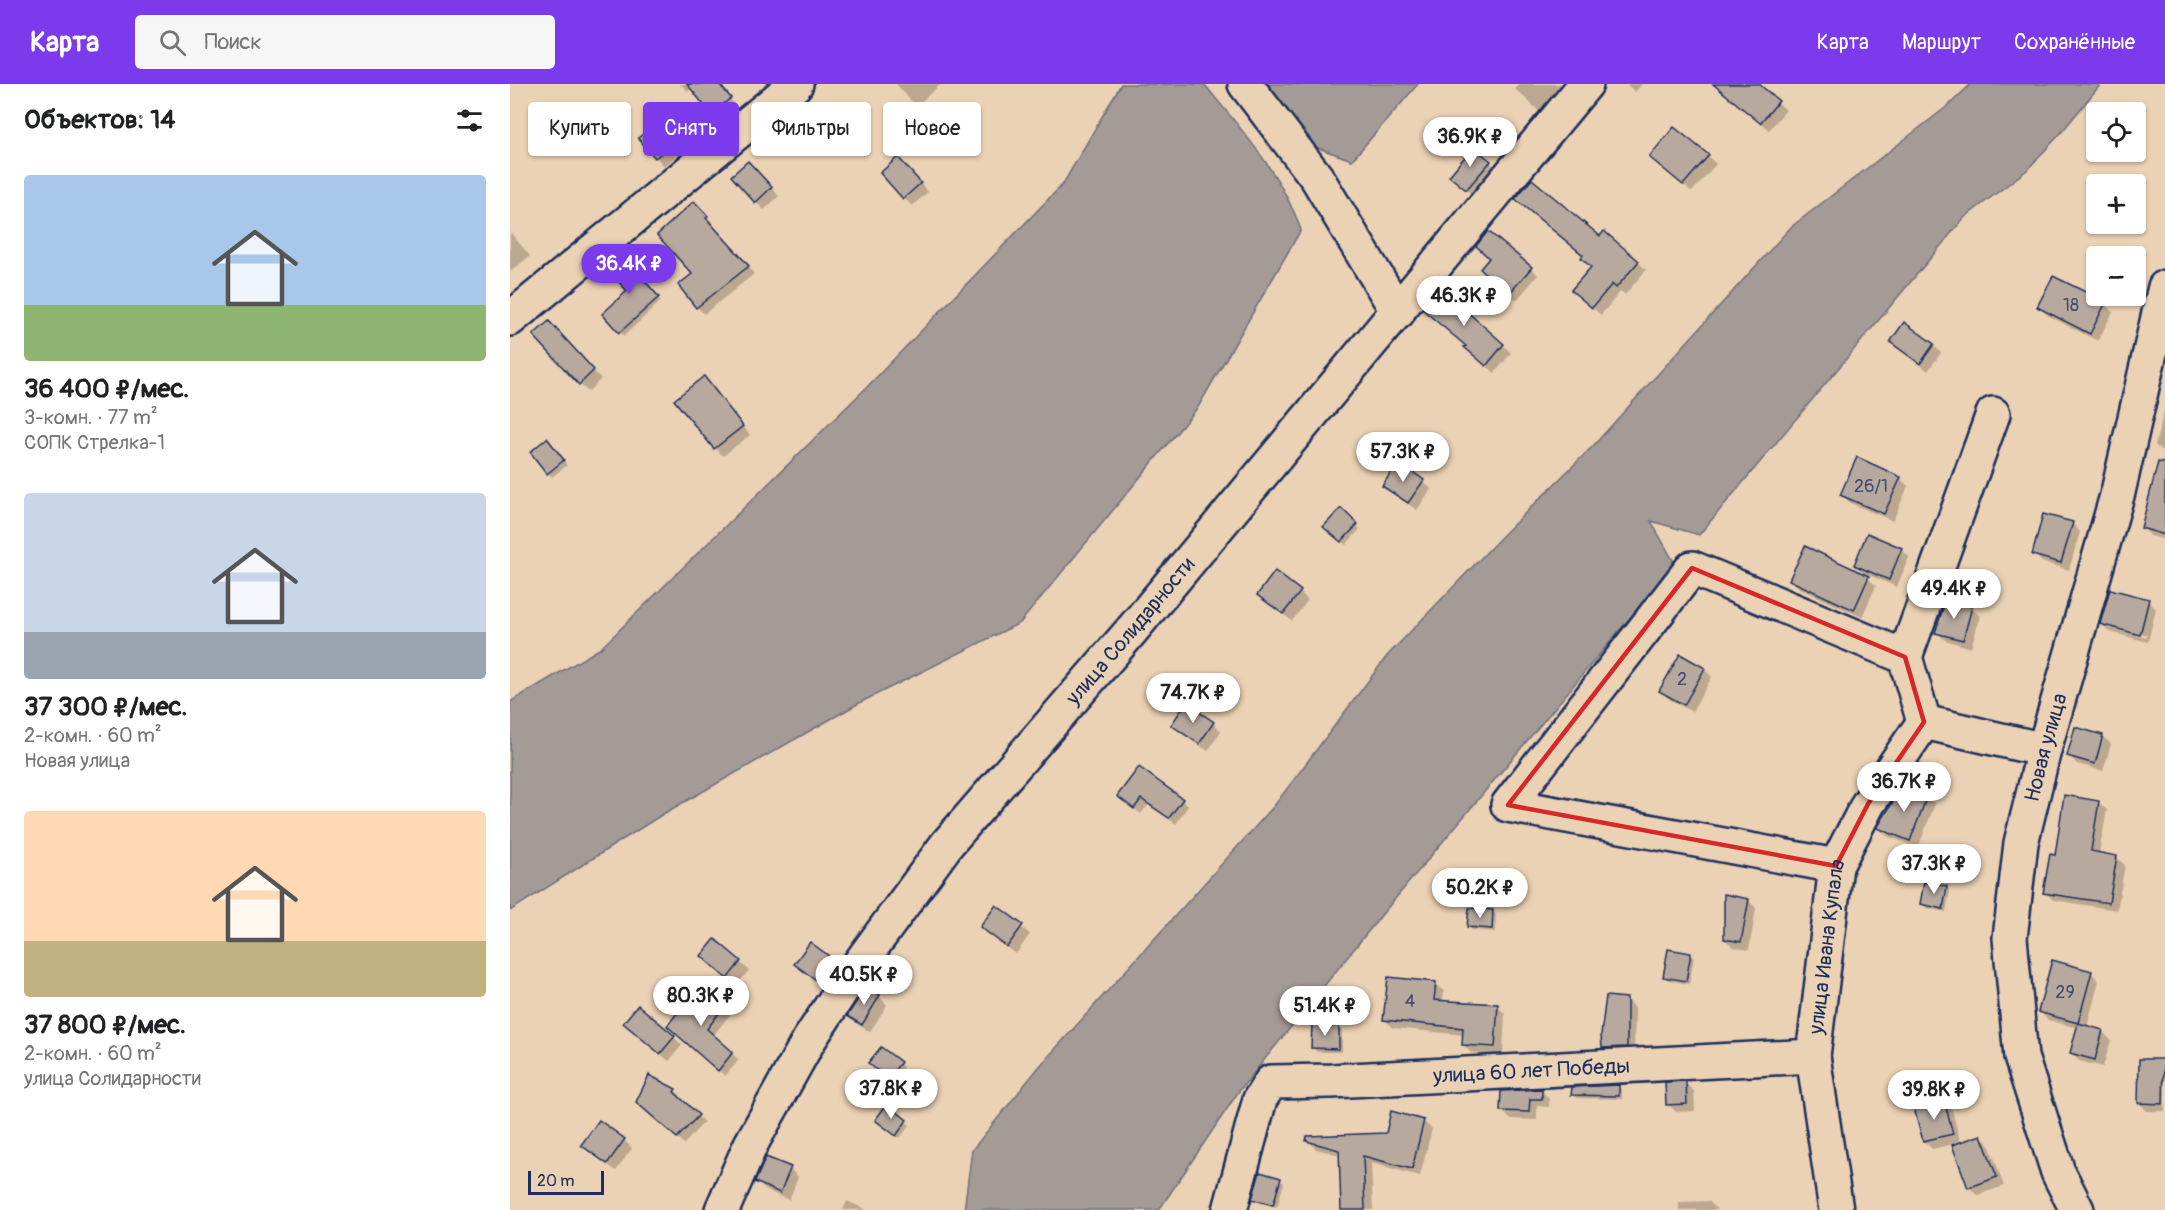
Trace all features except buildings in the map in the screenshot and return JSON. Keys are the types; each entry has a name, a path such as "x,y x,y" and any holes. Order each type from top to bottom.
{"street":[{"path":"510,319 796,84"},
{"path":"1245,84 1317,178 1398,312"},
{"name":"улица Солидарности","path":"722,1210 752,1144 809,1040 855,970 947,844 1140,621 1586,84"},
{"name":"Новая улица","path":"2077,1210 2058,1172 2021,1057 2010,938 2021,843 2044,750 2118,492 2165,286"},
{"path":"1993,414 1905,657 1924,722 2044,750"},
{"path":"1836,866 1508,805 1692,568 1905,657"},
{"name":"улица Ивана Купала","path":"1836,1210 1813,1056 1836,866 1868,804 1924,722"},
{"name":"улица 60 лет Победы","path":"1230,1210 1260,1099 1272,1082 1331,1081 1813,1056"}],"highlighted area":[{"path":"1692,568 1905,657 1924,722 1868,804 1836,866 1508,805"}],"shaded area":[{"path":"1121,84 1204,84 1272,171 1293,209 1301,230 1198,407 1020,623 861,702 663,814 510,911 510,702 601,648 866,388 1063,184"},
{"path":"1264,84 1418,84 1352,160 1310,145"},
{"path":"1971,84 2101,84 2027,170 1964,218 1699,535 1651,521 1675,564 1384,912 1239,1091 1159,1210 964,1210 972,1150 1039,1067 1274,806 1387,656 1504,534 1593,446 1791,227 1949,105"}]}
